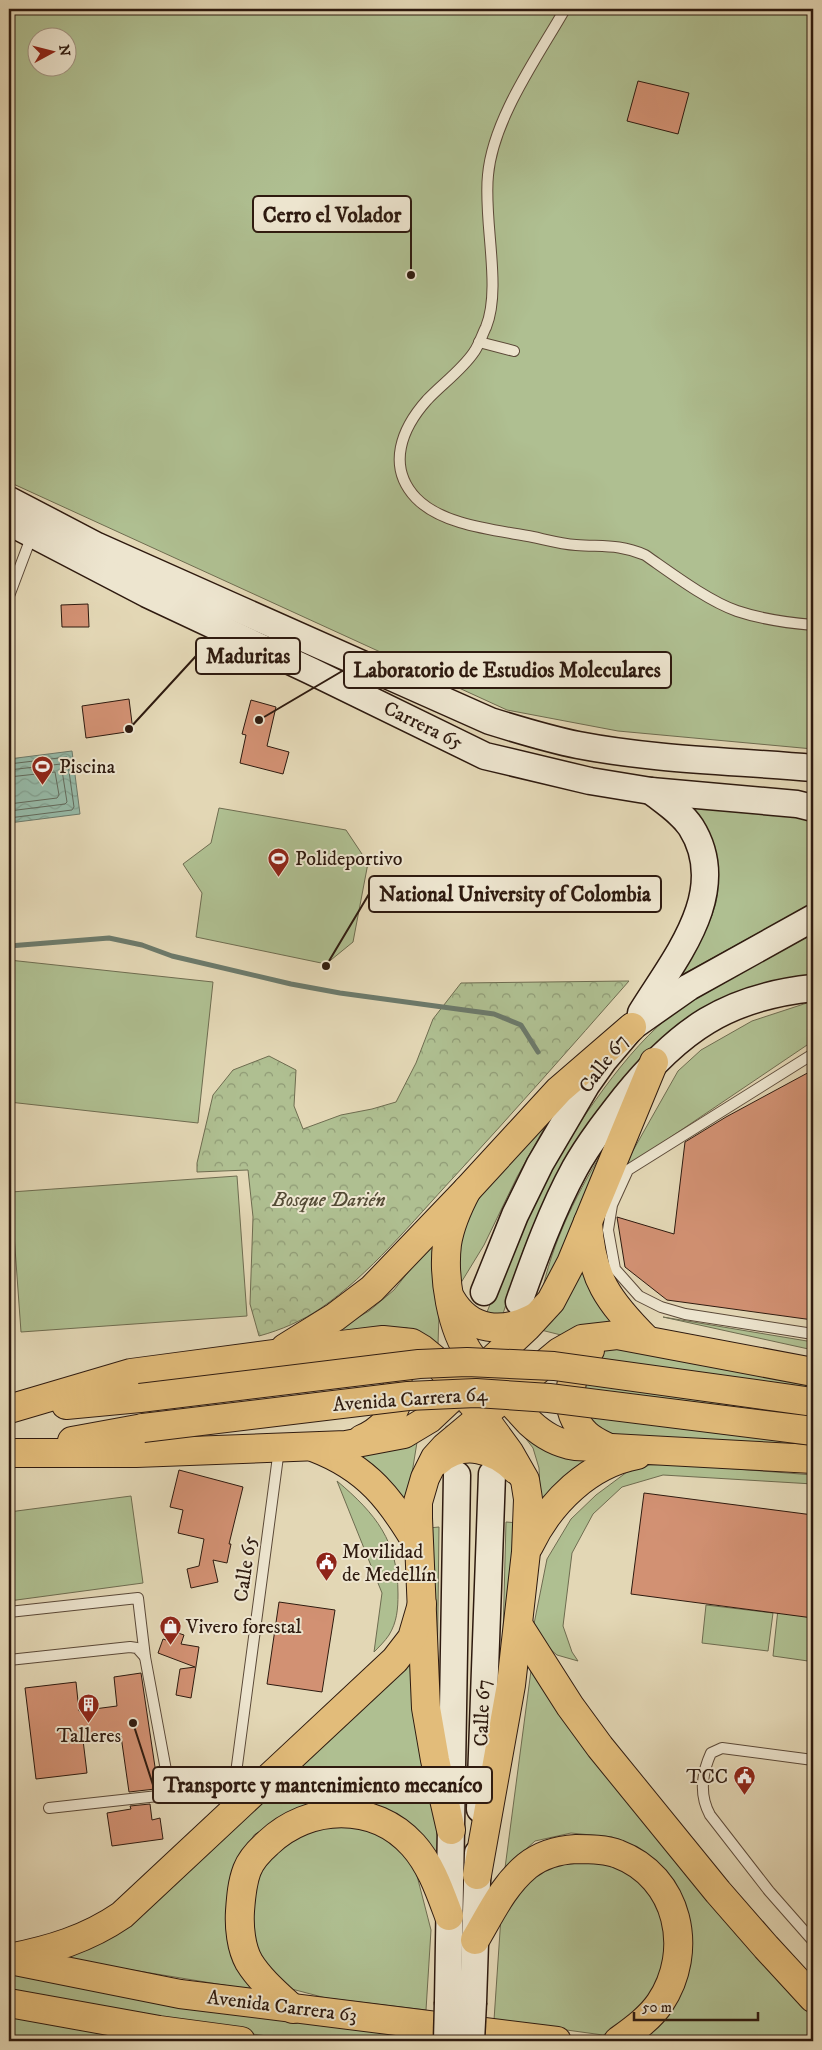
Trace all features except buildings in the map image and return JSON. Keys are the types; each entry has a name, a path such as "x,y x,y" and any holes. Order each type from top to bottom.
{"main road":[{"name":"Carrera 65","path":"9,500 97,546 490,721 543,737 624,752 692,760 813,768"},
{"name":"Carrera 65","path":"9,522 147,594 485,756 590,781 651,791 796,804 813,808"},
{"path":"275,1354 335,1318 372,1289 560,1090 632,1027 693,930 701,909 704,891 705,874 698,841 690,825 676,810 651,791"},
{"name":"Calle 67","path":"484,1292 515,1215 540,1164 587,1084 604,1060 632,1027 688,987 813,918"},
{"name":"Calle 67","path":"529,1308 556,1206 596,1134 654,1062 669,1047 698,1026 728,1009 776,993 813,988"},
{"path":"9,1452 136,1453 346,1445 394,1436 414,1429 429,1419 482,1369 529,1308 551,1301 562,1282 588,1218 622,1144 654,1062"},
{"path":"467,1190 458,1209 447,1244 449,1295 462,1341 482,1369 530,1423 549,1438 574,1446 813,1460"},
{"path":"588,1218 593,1258 602,1285 621,1314 647,1340"},
{"path":"449,1295 456,1308 465,1317 486,1327 506,1327 519,1324 529,1308"},
{"path":"609,1448 587,1435 577,1424 572,1416 570,1407 570,1392 572,1378 578,1362 589,1350 602,1341 617,1335"},
{"path":"451,1830 435,1760 426,1708 418,1502 428,1469 445,1446 570,1344 582,1339 617,1335 813,1372"},
{"path":"9,1410 132,1373 341,1345 383,1340 412,1344 433,1358 482,1415 509,1452 525,1480 528,1499 526,1552 511,1686 477,1876"},
{"path":"341,1345 372,1352 385,1360 398,1380 399,1393 396,1408 386,1424 370,1435 346,1445"},
{"name":"Avenida Carrera 64","path":"9,1410 140,1398 419,1364 468,1362 554,1366 813,1402"},
{"name":"Avenida Carrera 64","path":"9,1452 143,1428 408,1396 476,1393 549,1398 813,1431"},
{"path":"309,1446 341,1460 365,1476 394,1508 419,1548"},
{"path":"428,1469 455,1451 468,1448 496,1454 525,1480"},
{"path":"526,1552 536,1530 547,1514 582,1480 619,1460 660,1450"},
{"name":"Calle 67","path":"447,2041 460,2002 475,1940 492,1474"},
{"name":"Calle 67","path":"457,1475 450,1916 460,2002 471,2041"},
{"path":"9,1959 62,1946 104,1927 140,1900 402,1653 412,1638 422,1604"},
{"path":"519,1626 570,1706 600,1747 718,1892 766,1948 813,1998"},
{"path":"294,2009 264,1981 249,1961 242,1940 239,1919 241,1892 247,1870 256,1855 276,1835 298,1822 321,1814 338,1812 355,1814 387,1824 414,1846 424,1860 450,1916"},
{"path":"475,1940 506,1886 529,1864 556,1850 588,1849 617,1853 643,1868 665,1892 676,1915 680,1946 674,1976 660,2004 638,2026 618,2041"},
{"name":"Avenida Carrera 63","path":"9,1959 180,1994 558,2041"},
{"name":"Avenida Carrera 63","path":"9,2003 159,2030 241,2041"}],"lane":[{"path":"565,9 506,114 489,163 487,195 492,293 491,310 474,352 426,401 413,418 400,449 399,466 404,483 416,498 431,510 474,527 574,545 616,546 632,550 645,555 716,602 738,611 796,624 813,625"},
{"path":"479,342 514,351"},
{"path":"9,596 32,534"},
{"path":"813,1054 628,1170 612,1205 608,1230 615,1269 639,1296 654,1304 685,1314 813,1334"},
{"name":"Calle 65","path":"231,1814 279,1447"},
{"path":"9,1612 138,1598 145,1657 168,1781 167,1789 158,1796 49,1808"},
{"path":"9,1660 130,1647 137,1648 145,1657"},
{"path":"813,1760 722,1748 711,1753 707,1762 702,1793 704,1805 710,1815 769,1891 813,1941"}],"green space":[{"path":"9,9 813,9 813,749 618,731 507,710 9,482"},
{"path":"689,807 813,818 813,903 674,979 698,944 708,925 715,906 718,886 717,864 712,842 704,824"},
{"name":"Polideportivo","path":"219,808 346,830 368,863 353,942 326,964 196,937 202,893 183,864 211,843"},
{"path":"813,934 813,976 647,1053 618,1084 565,1159 540,1210 523,1251 501,1320 485,1317 510,1254 545,1178 587,1112 630,1056 668,1018 694,999"},
{"path":"9,960 213,982 198,1123 9,1102"},
{"name":"Bosque Darién","path":"629,981 498,1129 373,1264 339,1295 314,1313 291,1325 259,1336 250,1304 253,1217 248,1170 197,1172 197,1163 213,1095 233,1070 269,1056 296,1070 294,1106 303,1129 341,1115 396,1102 416,1063 433,1019 461,983"},
{"path":"813,1001 813,1041 622,1170 678,1071 701,1050 752,1021"},
{"path":"556,1107 517,1177 484,1245 459,1286 455,1262 472,1202"},
{"path":"615,1132 553,1275 543,1287 555,1246 572,1206"},
{"path":"237,1176 247,1316 21,1332 11,1192"},
{"path":"442,1229 438,1344 407,1328 381,1327 322,1338 369,1311 394,1290"},
{"path":"587,1252 620,1326 561,1335 541,1330"},
{"path":"663,1317 813,1342 813,1350"},
{"path":"608,1345 813,1383 813,1449 616,1441 589,1424 583,1390 594,1356"},
{"path":"419,1430 406,1510 352,1451"},
{"path":"520,1431 597,1456 541,1512 539,1468 533,1448"},
{"path":"673,1464 813,1475 813,1484 663,1475 622,1487 593,1514 572,1553 563,1626 572,1652 578,1661 557,1655 544,1644 534,1624 547,1559 571,1519 596,1495 627,1472 650,1465"},
{"path":"337,1481 373,1517 389,1544 394,1559 397,1575 398,1605 394,1625 384,1642 374,1652 382,1593"},
{"path":"131,1496 143,1583 9,1601 9,1512"},
{"path":"506,1522 519,1523 502,1675"},
{"path":"439,1527 437,1692 429,1528"},
{"path":"706,1605 773,1613 768,1651 702,1643"},
{"path":"778,1609 813,1614 808,1661 773,1656"},
{"path":"415,1655 436,1804 439,1855 386,1813 286,1816 254,1835 236,1866 260,1991 53,1957"},
{"path":"532,1663 813,2007 813,2041 679,2041 641,2038 686,1964 651,1861 612,1837 571,1833 535,1841 505,1868"},
{"path":"351,1824 375,1831 400,1847 415,1868 431,1930 426,2010 326,1998 284,1987 259,1959 249,1924 252,1888 266,1857 288,1841 322,1827"},
{"path":"577,1856 617,1861 666,1906 665,1975 629,2023 603,2035 494,2020 502,1902 540,1867"},
{"path":"9,1972 461,2041 305,2041 222,2030 9,1994"},
{"path":"9,2010 191,2041 9,2041"}],"water":[{"name":"Piscina","path":"72,751 80,814 9,823 9,759"}],"waterway":[{"path":"9,946 109,938 142,945 172,956 291,984 340,993 494,1014 521,1025 538,1052"}],"tunnel":[{"path":"457,1452 461,1373 469,1338 484,1292"}],"place":[{"name":"Cerro el Volador","path":"411,275"},
{"name":"Laboratorio de Estudios Moleculares","path":"259,720"},
{"name":"Maduritas","path":"129,729"},
{"name":"Piscina","path":"43,786"},
{"name":"Polideportivo","path":"279,878"},
{"name":"National University of Colombia","path":"326,966"},
{"name":"Movilidad de Medellín","path":"326,1582"},
{"name":"Vivero forestal","path":"170,1646"},
{"name":"Talleres","path":"89,1723"},
{"name":"Transporte y mantenimiento mecaníco","path":"133,1723"},
{"name":"TCC","path":"744,1796"}]}
